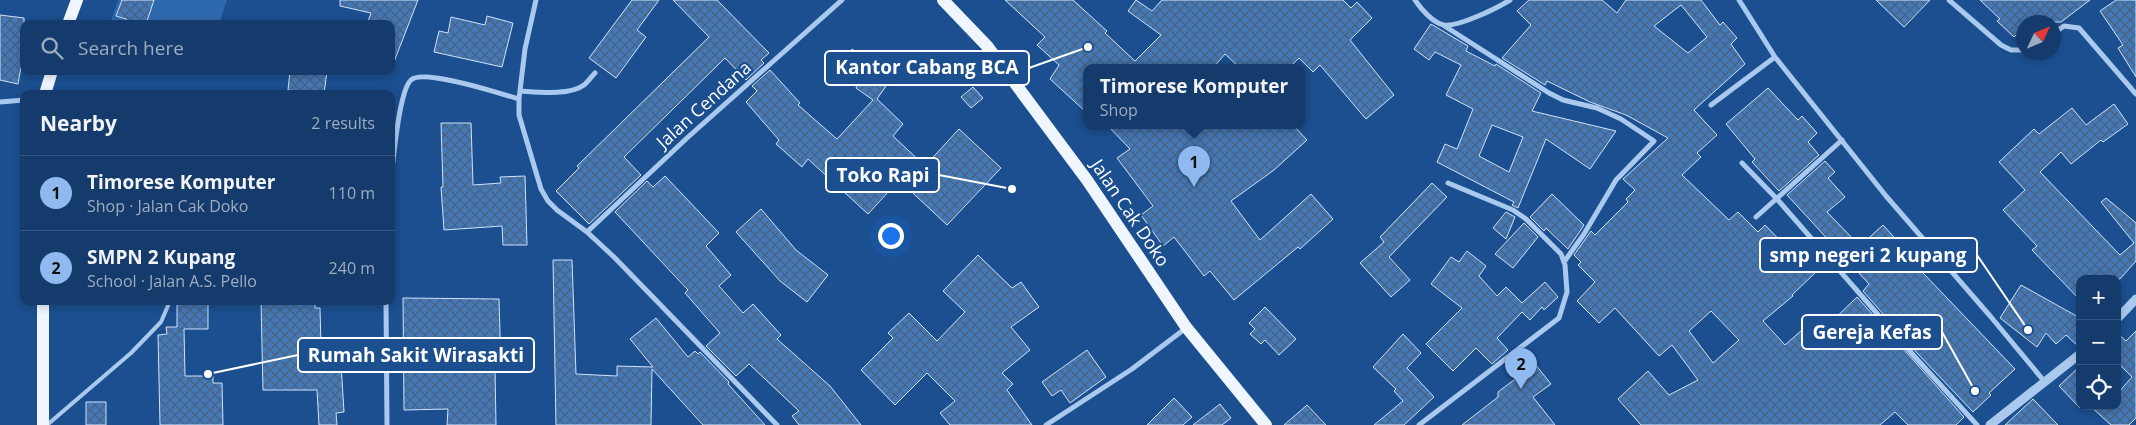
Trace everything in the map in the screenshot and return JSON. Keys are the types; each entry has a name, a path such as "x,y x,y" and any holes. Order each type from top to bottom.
{"main road":[{"path":"70,20 77,0"},
{"name":"Jalan Cak Doko","path":"943,0 988,47 1087,180 1186,327 1266,425"},
{"path":"47,90 51,75"},
{"path":"43,305 45,425"}],"street":[{"path":"536,0 525,49 519,99 519,116 541,189 548,201 587,232 614,257 777,425"},
{"name":"Jalan Cendana","path":"587,232 687,138 842,0"},
{"path":"1415,0 1424,12 1549,93 1563,100 1597,108 1621,119 1654,141 1616,180 1584,234 1564,262"},
{"path":"1444,25 1454,24 1478,16 1510,0"},
{"path":"1739,0 1776,57 1886,196 2044,381"},
{"path":"1949,0 2001,45 2016,50"},
{"path":"2061,28 2064,26 2079,28 2136,94"},
{"path":"1711,105 1776,57"},
{"path":"520,91 546,93 572,90 583,86 594,73"},
{"path":"395,148 405,91 410,80 416,76 423,75 456,82 519,99"},
{"path":"0,102 20,100"},
{"path":"1756,217 1842,140"},
{"path":"1742,163 1777,199 1977,425"},
{"path":"1419,425 1559,318 1567,292 1564,262 1561,254 1526,219 1514,210 1448,184"},
{"path":"2121,315 2136,299"},
{"path":"386,305 387,425"},
{"path":"1046,425 1132,369 1186,327"},
{"path":"1990,425 2076,357"}],"lane":[{"path":"45,425 131,353 161,322 168,305"}],"shaded area":[{"path":"118,0 227,0 220,20 111,20"}],"building":[{"path":"122,0 154,0 147,20 126,20 116,16"},
{"path":"340,0 418,0 395,59 395,20 368,20 371,13 340,6"},
{"path":"632,0 659,0 637,30 646,37 616,78 589,58"},
{"path":"673,0 717,0 769,53 761,60 764,63 746,80 725,58 624,157 641,175 589,224 556,191 579,168 577,166 709,37"},
{"path":"1005,0 1073,0 1107,31 1105,33 1135,61 1161,35 1128,11 1136,0 1152,11 1162,0 1343,0 1351,8 1357,2 1372,18 1350,40 1394,95 1366,119 1320,65 1313,72 1299,58 1293,64 1236,64 1225,54 1216,64 1083,64 1083,109 1050,79 1059,65 1037,45 1045,37"},
{"path":"1529,0 1602,0 1617,13 1626,0 1701,0 1720,25 1723,22 1737,38 1731,44 1745,64 1694,110 1717,135 1697,153 1701,157 1682,175 1729,220 1738,212 1758,232 1765,225 1797,258 1800,255 1816,272 1793,296 1763,321 1785,345 1811,322 1821,332 1857,297 1964,417 1956,425 1908,425 1895,412 1880,425 1641,425 1618,399 1648,371 1669,395 1698,380 1672,345 1659,356 1615,308 1599,323 1577,301 1595,282 1578,265 1581,262 1574,255 1591,231 1595,235 1628,202 1626,199 1635,190 1623,179 1668,138 1626,115 1590,102 1547,81 1545,85 1502,58 1531,25 1517,11","holes":["1681,5 1707,37 1688,53 1654,26","1711,311 1739,340 1713,363 1689,331"]},
{"path":"1876,0 1930,0 1904,27"},
{"path":"1980,0 2090,0 2061,22 2061,15 2016,15 2016,35 2014,37 1997,21 2000,19"},
{"path":"2116,0 2136,0 2136,77 2118,48 2123,45 2100,11"},
{"path":"0,15 24,18 24,20 20,20 20,72 18,84 0,80"},
{"path":"487,16 513,23 502,67 434,52 439,31 448,33 451,17 485,25"},
{"path":"1431,24 1468,46 1466,51 1495,66 1496,64 1541,93 1532,111 1616,131 1590,169 1546,139 1518,208 1512,205 1514,202 1437,162 1445,144 1457,149 1473,109 1446,95 1461,65 1435,52 1429,60 1414,49","holes":["1492,125 1523,137 1509,172 1479,156"]},
{"path":"852,49 868,60 872,54 897,70 877,99 903,124 893,136 925,166 959,129 1001,168 947,225 899,180 868,214 808,159 802,167 776,144 779,140 746,102 757,91 752,86 770,70 800,103 798,105 837,139 873,100 856,88 860,80 840,67"},
{"path":"290,75 326,75 325,90 288,90"},
{"path":"973,87 983,98 971,108 961,97"},
{"path":"1768,88 1798,120 1802,116 1817,133 1808,142 1819,155 1779,191 1752,162 1755,159 1726,124"},
{"path":"2114,104 2128,124 2103,142 2101,140 2071,164 2061,152 2040,172 2120,255 2134,243 2101,202 2106,198 2136,223 2136,261 2121,278 2121,275 2076,275 2076,296 2032,250 2037,246 2003,210 2025,190 1999,162 2034,129 2039,134 2072,108 2086,125"},
{"path":"441,123 471,123 473,185 501,183 500,177 525,176 527,245 503,245 502,226 444,230 441,187 443,187"},
{"path":"1111,129 1297,129 1307,140 1274,170 1231,201 1260,240 1311,194 1333,219 1300,249 1298,247 1234,300 1210,271 1204,276 1174,237 1163,246 1141,215 1153,206 1117,158 1130,149"},
{"path":"1825,161 1835,172 1828,178 1845,197 1827,212 1860,246 1883,225 1904,248 1902,251 2015,369 1989,393 1991,395 1973,412 1918,354 1863,291 1869,284 1787,195"},
{"path":"665,176 719,233 706,246 731,275 719,286 743,313 753,304 781,335 777,339 830,386 861,425 799,425 792,416 799,411 749,364 736,376 706,346 720,333 685,293 688,290 615,212 647,181 653,187"},
{"path":"1432,183 1447,197 1389,257 1410,280 1391,297 1360,263 1384,242 1380,237"},
{"path":"1552,194 1584,225 1568,249 1546,228 1544,231 1530,217"},
{"path":"761,209 796,250 828,275 807,302 780,281 736,232"},
{"path":"1506,212 1515,217 1506,239 1493,228"},
{"path":"1524,223 1538,237 1513,268 1495,254"},
{"path":"1467,251 1486,266 1479,276 1497,296 1506,287 1522,303 1545,282 1558,297 1544,310 1542,307 1530,320 1522,312 1497,338 1508,350 1492,364 1476,348 1453,371 1426,344 1462,308 1431,284 1451,257 1459,262"},
{"path":"978,255 1012,288 1021,282 1039,307 1011,327 1030,350 1002,373 1013,384 1007,390 1032,425 950,425 940,413 955,401 927,373 895,405 861,370 893,338 888,333 909,313 937,341 965,312 943,291"},
{"path":"553,260 572,260 576,374 617,376 617,366 653,367 630,339 656,318 688,357 695,351 698,354 700,352 729,382 728,384 765,425 703,425 652,369 651,425 556,425"},
{"path":"2021,285 2076,316 2076,344 2066,335 2056,344 2046,333 2037,347 2000,318"},
{"path":"403,298 499,299 501,368 495,368 496,425 447,425 448,409 404,410"},
{"path":"177,305 208,305 208,329 184,329 185,376 213,376 213,383 222,383 223,425 160,425 158,335 167,334 166,327 177,327"},
{"path":"261,305 315,305 315,308 320,308 321,347 362,347 362,364 341,364 344,412 336,413 337,425 319,425 317,390 263,390"},
{"path":"1265,307 1296,339 1279,355 1265,340 1261,344 1250,334 1255,329 1249,323"},
{"path":"2136,331 2136,418 2129,425 2111,425 2094,410 2121,410 2121,389 2132,377 2121,366 2121,337 2126,341"},
{"path":"1403,334 1421,353 1407,368 1434,397 1404,425 1374,425 1403,401 1394,391 1396,389 1373,367"},
{"path":"1087,350 1106,377 1070,403 1061,390 1052,396 1042,382"},
{"path":"1535,364 1551,384 1533,397 1555,425 1462,425 1498,397 1498,392"},
{"path":"2076,370 2076,404 2059,386"},
{"path":"1174,398 1192,417 1183,425 1147,425"},
{"path":"2033,399 2058,425 2005,425"},
{"path":"86,402 106,402 106,425 86,425"},
{"path":"1220,404 1231,418 1222,425 1193,425"},
{"path":"1307,405 1326,425 1284,425"}],"place":[{"name":"Kantor Cabang BCA","path":"1088,47"},
{"name":"Timorese Komputer","path":"1194,187"},
{"name":"Toko Rapi","path":"1012,189"},
{"name":"smp negeri 2 kupang","path":"2028,330"},
{"name":"Rumah Sakit Wirasakti","path":"208,374"},
{"name":"SMPN 2 Kupang","path":"1521,389"},
{"name":"Gereja Kefas","path":"1975,391"}]}
